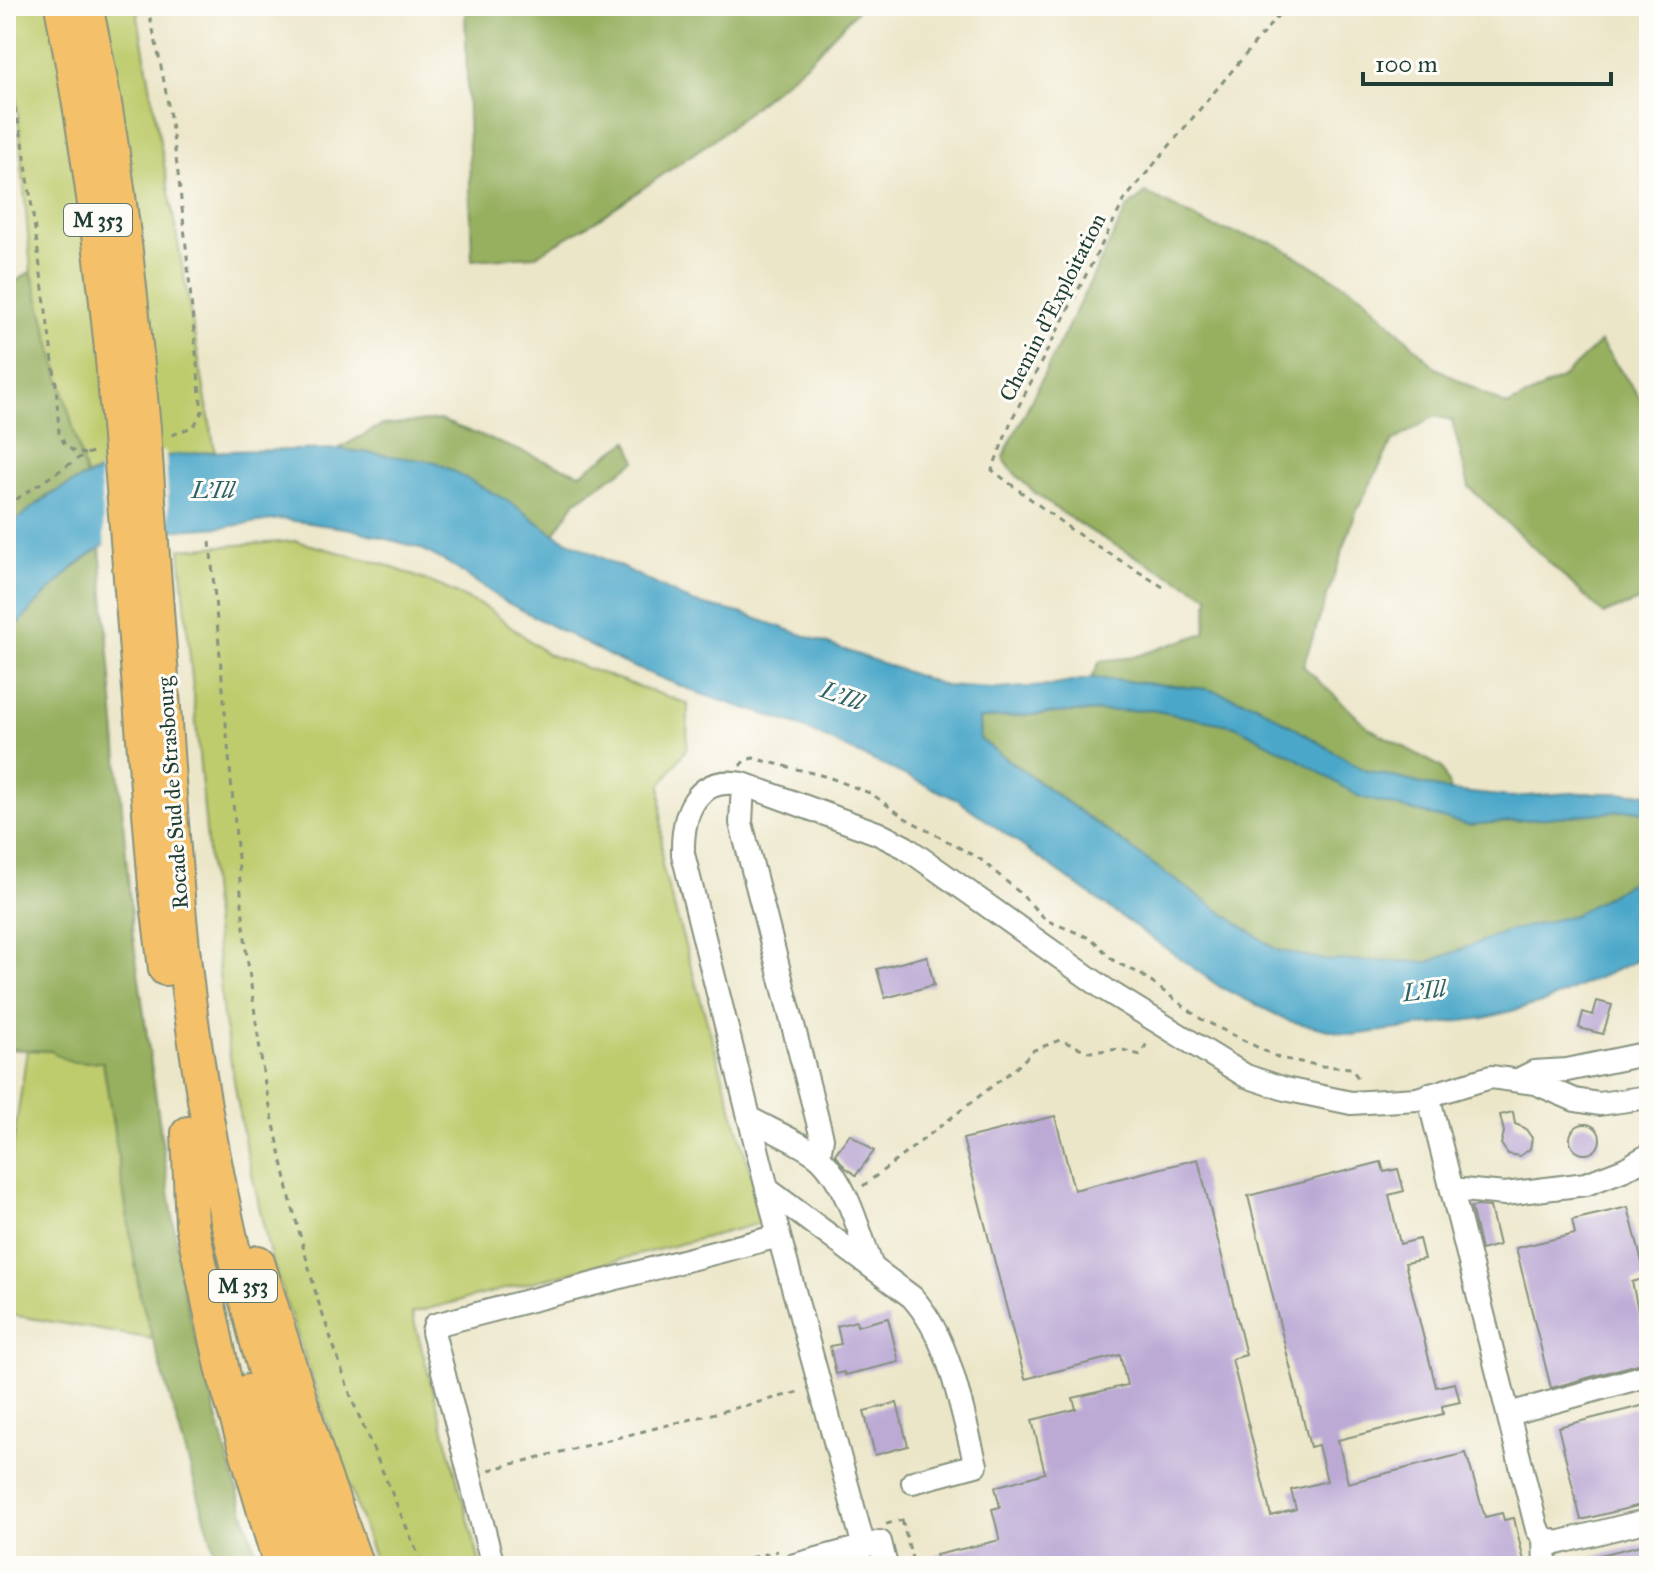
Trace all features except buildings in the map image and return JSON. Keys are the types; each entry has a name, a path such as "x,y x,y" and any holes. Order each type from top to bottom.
{"highway":[{"name":"Rocade Sud de Strasbourg","path":"61,6 95,200 131,439"},
{"name":"Rocade Sud de Strasbourg","path":"86,6 101,77 126,242 131,439 142,575 189,997 220,1188 242,1283 266,1376 331,1566"},
{"name":"Rocade Sud de Strasbourg","path":"142,575 155,886 188,1133 209,1237 244,1376 305,1566"},
{"path":"189,997 209,1040 226,1138 273,1312 322,1469 357,1566"},
{"path":"188,1133 192,1225 224,1376 280,1566"}],"lane":[{"path":"864,1547 779,1236 683,854 682,833 690,810 702,791 714,783 736,783 877,833 905,847 1106,990 1246,1076 1285,1089 1351,1103 1417,1099 1491,1077 1535,1083 1575,1100 1599,1104 1649,1097"},
{"path":"736,783 741,823 822,1138 819,1156"},
{"path":"1519,1080 1534,1072 1567,1070 1649,1053"},
{"path":"1428,1095 1537,1529 1544,1538 1557,1543 1649,1520"},
{"path":"749,1118 819,1156 847,1202 873,1269"},
{"path":"1452,1189 1505,1194 1586,1184 1625,1169 1649,1155"},
{"path":"767,1189 912,1297 940,1337 976,1465 913,1482"},
{"path":"493,1566 433,1332 435,1325 779,1236"},
{"path":"1509,1414 1649,1375"},
{"path":"1544,1538 1545,1566"},
{"path":"791,1566 880,1542 886,1566"}],"path":[{"path":"6,506 85,454 131,439 177,435 194,426 202,412 181,200 167,103 147,6"},
{"name":"Chemin d'Exploitation","path":"1163,587 1073,531 992,470 1012,419 1125,199 1286,6"},
{"path":"6,72 23,142 56,384 59,433 74,452 85,454"},
{"path":"210,542 246,949 264,1079 291,1202 318,1301 353,1402 423,1566"},
{"path":"736,783 744,761 753,758 828,777 872,794 905,818 980,859 1046,920 1092,939 1115,962 1139,973 1201,1019 1279,1058 1351,1068 1375,1101"},
{"path":"847,1202 862,1187 1017,1067 1034,1050 1060,1040 1090,1052 1120,1049 1140,1055 1163,1014 1176,1002"},
{"path":"470,1475 820,1387"},
{"path":"902,1520 914,1566"}],"green space":[{"path":"6,6 136,6 215,451 131,461 86,476 31,271"},
{"path":"465,6 861,6 809,61 719,136 597,220 535,256 472,260"},
{"path":"1146,193 1213,227 1274,243 1362,295 1436,368 1507,406 1561,379 1600,342 1649,410 1649,597 1604,614 1469,487 1452,420 1435,416 1392,442 1356,512 1303,666 1369,728 1441,767 1451,791 1364,770 1255,704 1207,689 1092,678 1100,661 1134,657 1205,633 1209,596 1066,515 1017,476 1003,457 1127,208"},
{"path":"31,271 86,476 46,496 6,530 6,288"},
{"path":"440,420 580,474 628,441 636,461 576,501 554,534 510,502 386,455 338,449 382,425"},
{"path":"296,541 383,564 440,586 487,608 547,654 688,704 687,748 661,785 662,866 765,1222 412,1313 481,1566 377,1566 271,1259 244,1139 223,1016 180,549"},
{"path":"100,547 133,937 183,1289 260,1566 219,1566 140,1295 103,1062 70,1062 51,1051 6,1049 6,638 50,590"},
{"path":"1151,710 1235,726 1293,756 1468,825 1634,810 1649,814 1649,872 1574,915 1505,933 1429,962 1324,960 1277,950 980,739 979,719"},
{"path":"27,1050 51,1051 71,1062 103,1061 140,1295 153,1339 6,1314 6,1194"}],"water":[{"name":"L'Ill","path":"338,449 436,462 510,502 554,534 692,602 744,614 946,686 991,689 1050,686 1092,678 1207,689 1255,704 1364,770 1451,791 1511,797 1649,793 1649,814 1634,810 1468,825 1360,797 1293,756 1235,726 1151,710 979,719 980,739 994,750 1277,950 1324,960 1429,962 1505,932 1574,915 1649,872 1649,955 1545,1002 1485,1018 1352,1035 1289,1021 1220,987 958,800 795,724 701,694 621,662 504,601 420,548 351,529 280,519 175,530 110,541 76,565 6,638 6,530 42,501 80,480 120,465 162,457 205,452"}],"pier":[{"path":"166,451 170,535 111,544 105,549 99,467 130,457"}]}
